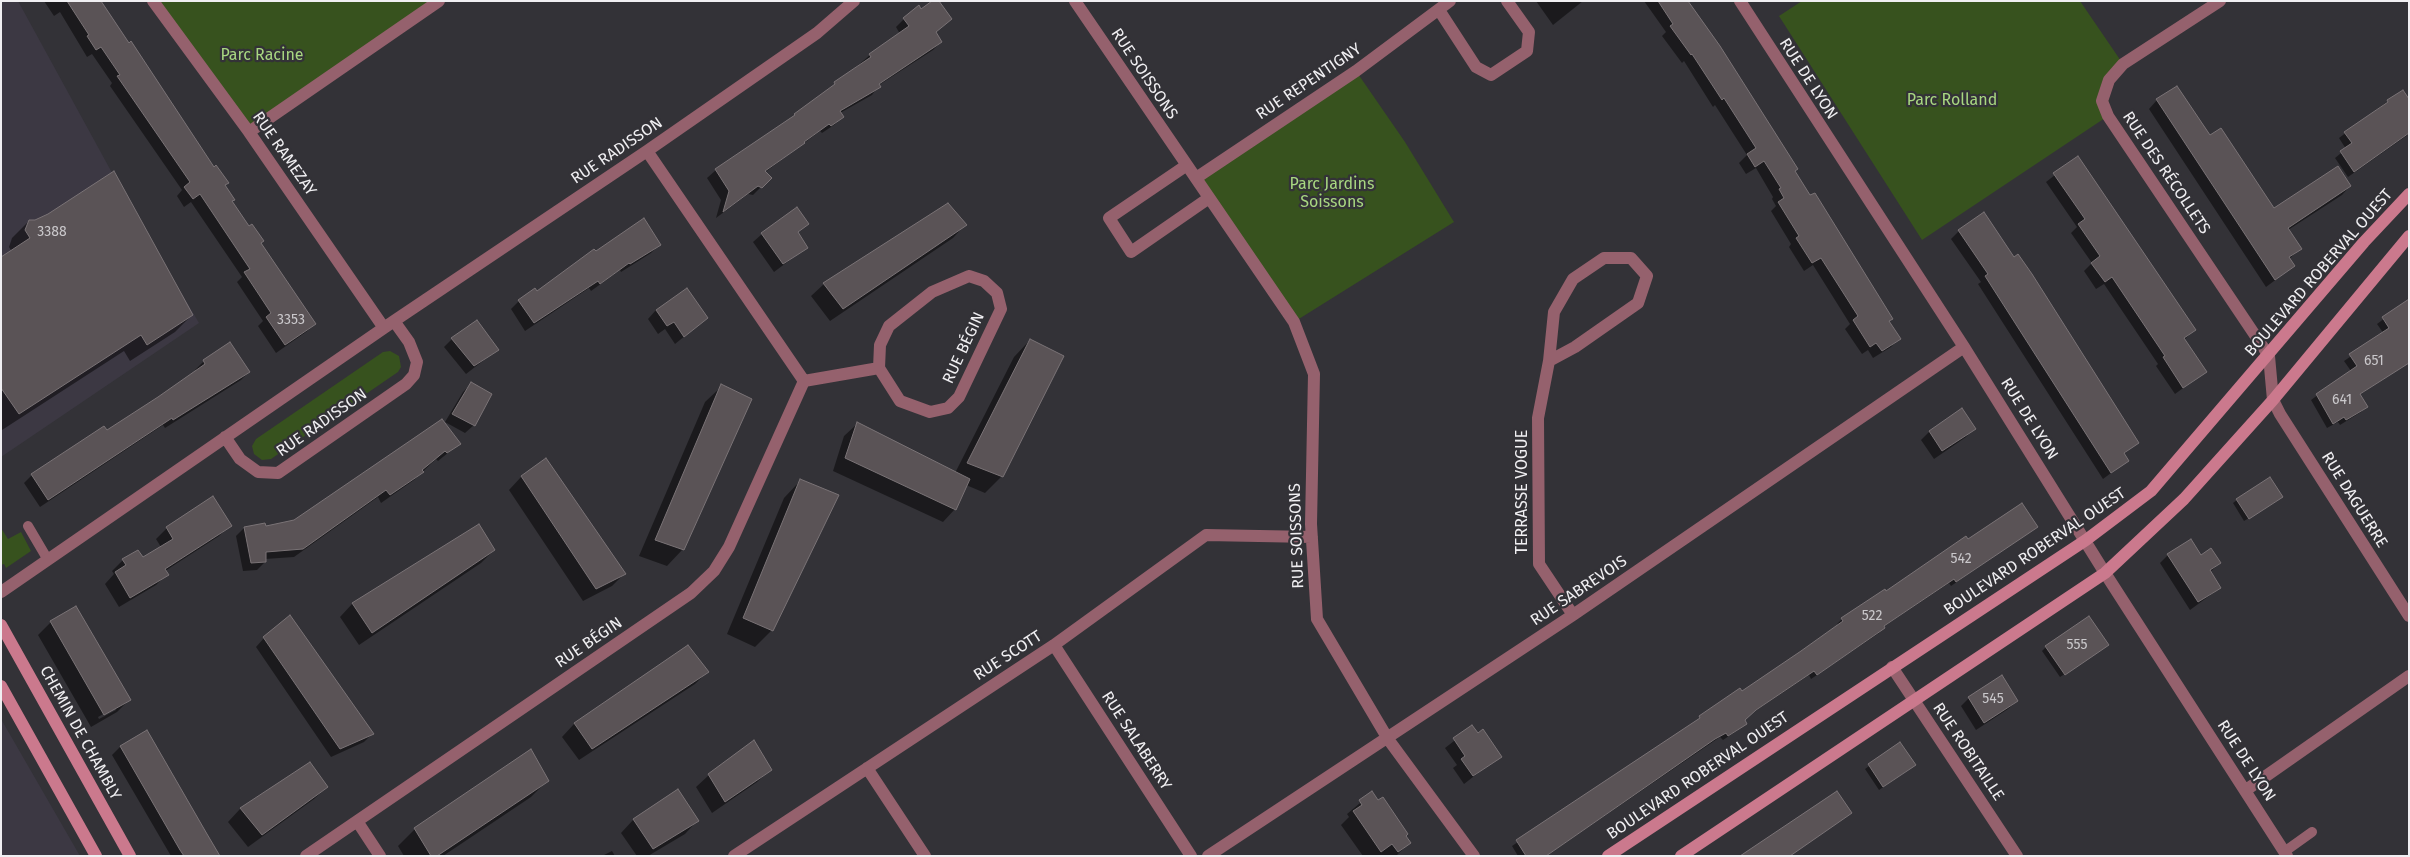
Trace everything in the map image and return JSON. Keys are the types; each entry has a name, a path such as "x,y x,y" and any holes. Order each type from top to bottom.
{"street":[{"name":"RUE RAMEZAY","path":"153,1 389,324"},
{"path":"249,132 439,1"},
{"name":"RUE RADISSON","path":"1,592 389,324 647,151 817,33 854,1"},
{"name":"RUE SOISSONS","path":"1075,1 1294,322 1314,374 1312,537 1316,619 1388,739 1474,856"},
{"name":"RUE REPENTIGNY","path":"1196,178 1356,71 1450,1"},
{"path":"1439,10 1476,67 1492,76 1527,51 1529,32 1507,1"},
{"name":"RUE DE LYON","path":"1740,1 1964,347 2105,573 2246,790 2285,854"},
{"name":"RUE DES RÉCOLLETS","path":"2220,1 2123,64 2109,80 2102,101 2108,116 2269,356 2273,400"},
{"path":"647,151 804,381 879,368"},
{"path":"1186,165 1109,218 1131,252 1209,198"},
{"name":"BOULEVARD ROBERVAL OUEST","path":"1608,856 2086,540 2151,491 2269,356 2364,242 2409,194"},
{"path":"1682,856 2105,573 2184,498 2273,400 2408,236"},
{"name":"TERRASSE VOGUE","path":"1549,361 1575,347 1638,303 1647,276 1630,258 1604,258 1573,279 1554,312 1549,361 1538,418 1539,564 1573,615"},
{"name":"RUE BÉGIN","path":"969,276 984,281 997,293 1001,309 959,397 948,408 930,412 900,401 879,368 880,345 889,326 932,292 969,276"},
{"name":"RUE RADISSON","path":"225,437 240,459 258,472 278,473 406,384 414,375 417,362 409,342 389,324"},
{"name":"RUE SABREVOIS","path":"1208,856 1388,739 1573,615 1964,347"},
{"name":"RUE BÉGIN","path":"306,856 691,593 714,571 729,547 804,381"},
{"name":"RUE DAGUERRE","path":"2273,400 2409,616"},
{"name":"RUE SCOTT","path":"734,856 1054,644 1206,535 1312,537"},
{"name":"CHEMIN DE CHAMBLY","path":"1,625 130,856"},
{"name":"RUE SALABERRY","path":"1054,644 1191,856"},
{"name":"RUE ROBITAILLE","path":"1892,667 2017,856"},
{"path":"2246,790 2409,676"},
{"path":"1,686 96,856"},
{"path":"867,768 925,856"},
{"path":"357,821 380,856"}],"lane":[{"path":"28,526 48,560"},
{"path":"2285,854 2312,832"}],"shaded area":[{"path":"1,1 18,1 128,202 199,323 1,457"},
{"path":"1,719 80,856 1,856"}],"green space":[{"name":"Parc Racine","path":"153,1 439,1 249,132"},
{"name":"Parc Rolland","path":"1802,1 2080,1 2123,64 2109,80 2108,116 1922,240 1779,16"},
{"name":"Parc Jardins Soissons","path":"1356,71 1405,142 1454,222 1294,322 1196,178"},
{"path":"390,351 399,356 401,367 398,372 271,459 262,460 254,454 252,446 256,439 383,352"},
{"path":"1,528 8,539 21,532 31,551 6,568 4,564 1,565"}],"building":[{"path":"67,1 101,1 129,43 131,41 214,167 216,165 229,183 225,185 235,200 232,201 249,226 252,224 264,241 261,243 316,324 285,345 266,317 271,313 244,272 250,269 200,194 193,199 184,187 190,182 117,76 120,75 101,47 96,50 87,36 89,35"},
{"path":"932,1 939,1 952,19 936,32 942,42 879,84 881,87 840,111 844,117 831,126 829,124 765,171 772,178 762,188 758,186 723,212 729,191 715,169 795,115 835,84 834,82 871,57 869,54 909,26 903,18 919,5 921,9"},
{"path":"1658,1 1688,1 1720,46 1798,169 1795,171 1810,195 1815,193 1893,319 1889,321 1901,339 1882,351 1876,343 1870,347 1853,320 1858,316 1821,258 1812,263 1796,238 1799,236 1778,202 1784,198 1779,189 1781,188 1764,161 1755,167 1747,154 1756,148 1724,98 1722,100 1692,54 1670,26 1673,24"},
{"path":"2177,86 2210,135 2221,128 2274,208 2338,166 2351,186 2288,228 2302,249 2289,257 2295,266 2275,280 2156,99"},
{"path":"2403,90 2409,99 2409,133 2354,172 2340,151 2352,143 2344,132"},
{"path":"2078,156 2196,330 2184,338 2207,372 2183,388 2163,357 2165,356 2112,277 2105,282 2091,263 2100,256 2078,224 2085,219 2053,173"},
{"path":"114,171 193,315 147,345 141,335 19,414 1,388 1,257 30,238 25,230 29,220 35,220 48,214"},
{"path":"948,203 967,225 843,309 823,283"},
{"path":"797,207 809,224 798,232 808,248 783,264 761,233"},
{"path":"1984,212 2014,257 2018,254 2032,274 2139,443 2124,453 2129,461 2111,473 1985,276 1988,274 1958,230"},
{"path":"644,218 661,245 629,263 600,284 598,281 534,323 518,300 535,288 537,291 594,249 596,251"},
{"path":"687,288 708,318 684,337 674,322 667,326 656,310"},
{"path":"2409,299 2409,363 2360,394 2368,407 2346,420 2344,417 2333,424 2316,394 2357,366 2349,354 2389,328 2382,317"},
{"path":"477,320 499,350 474,366 451,338"},
{"path":"1030,339 1064,356 1003,477 967,463"},
{"path":"230,342 250,372 173,420 172,418 48,500 31,474 104,426 107,430 158,397 205,364 203,360"},
{"path":"471,382 492,394 475,426 452,414"},
{"path":"721,384 752,399 684,550 655,540"},
{"path":"1962,408 1976,429 1942,451 1929,431"},
{"path":"442,419 461,444 447,453 445,451 422,470 424,472 390,495 386,490 303,549 266,552 266,562 251,563 244,527 265,523 266,526 294,520"},
{"path":"857,422 970,479 956,510 845,458"},
{"path":"546,458 626,574 596,589 521,476"},
{"path":"2270,477 2283,497 2249,519 2236,499"},
{"path":"800,479 839,495 773,631 743,618"},
{"path":"213,496 232,526 165,569 169,575 130,598 115,572 126,565 122,559 138,550 143,557 173,539 166,527"},
{"path":"2022,503 2038,527 1956,582 1954,579 1884,626 1885,628 1817,675 1814,671 1756,710 1745,720 1747,724 1728,736 1726,733 1715,739 1546,856 1526,856 1516,840 1700,718 1699,716 1740,688 1742,691 1801,651 1843,621 1841,618 1885,589 1886,591 1966,536 1968,539"},
{"path":"479,524 495,550 372,633 352,603"},
{"path":"2191,539 2201,555 2211,548 2221,563 2210,570 2221,588 2198,602 2167,554"},
{"path":"76,606 131,700 104,715 50,621"},
{"path":"290,615 374,734 340,749 263,637"},
{"path":"2089,616 2109,645 2065,675 2045,646"},
{"path":"688,645 709,672 592,749 574,723"},
{"path":"2002,675 2018,701 1984,723 1968,697"},
{"path":"1472,725 1478,733 1483,729 1502,757 1473,776 1461,759 1465,756 1453,738"},
{"path":"147,730 220,856 184,856 180,850 120,746"},
{"path":"754,740 772,770 725,802 708,774"},
{"path":"1900,742 1916,765 1883,787 1868,764"},
{"path":"531,749 549,781 437,856 431,856 414,828"},
{"path":"310,762 328,787 262,835 240,808"},
{"path":"678,789 699,821 653,849 633,819"},
{"path":"1372,791 1378,800 1383,797 1408,834 1406,836 1411,843 1398,852 1392,844 1381,852 1353,811 1362,805 1359,800"},
{"path":"1837,791 1852,813 1790,856 1740,856"}]}
